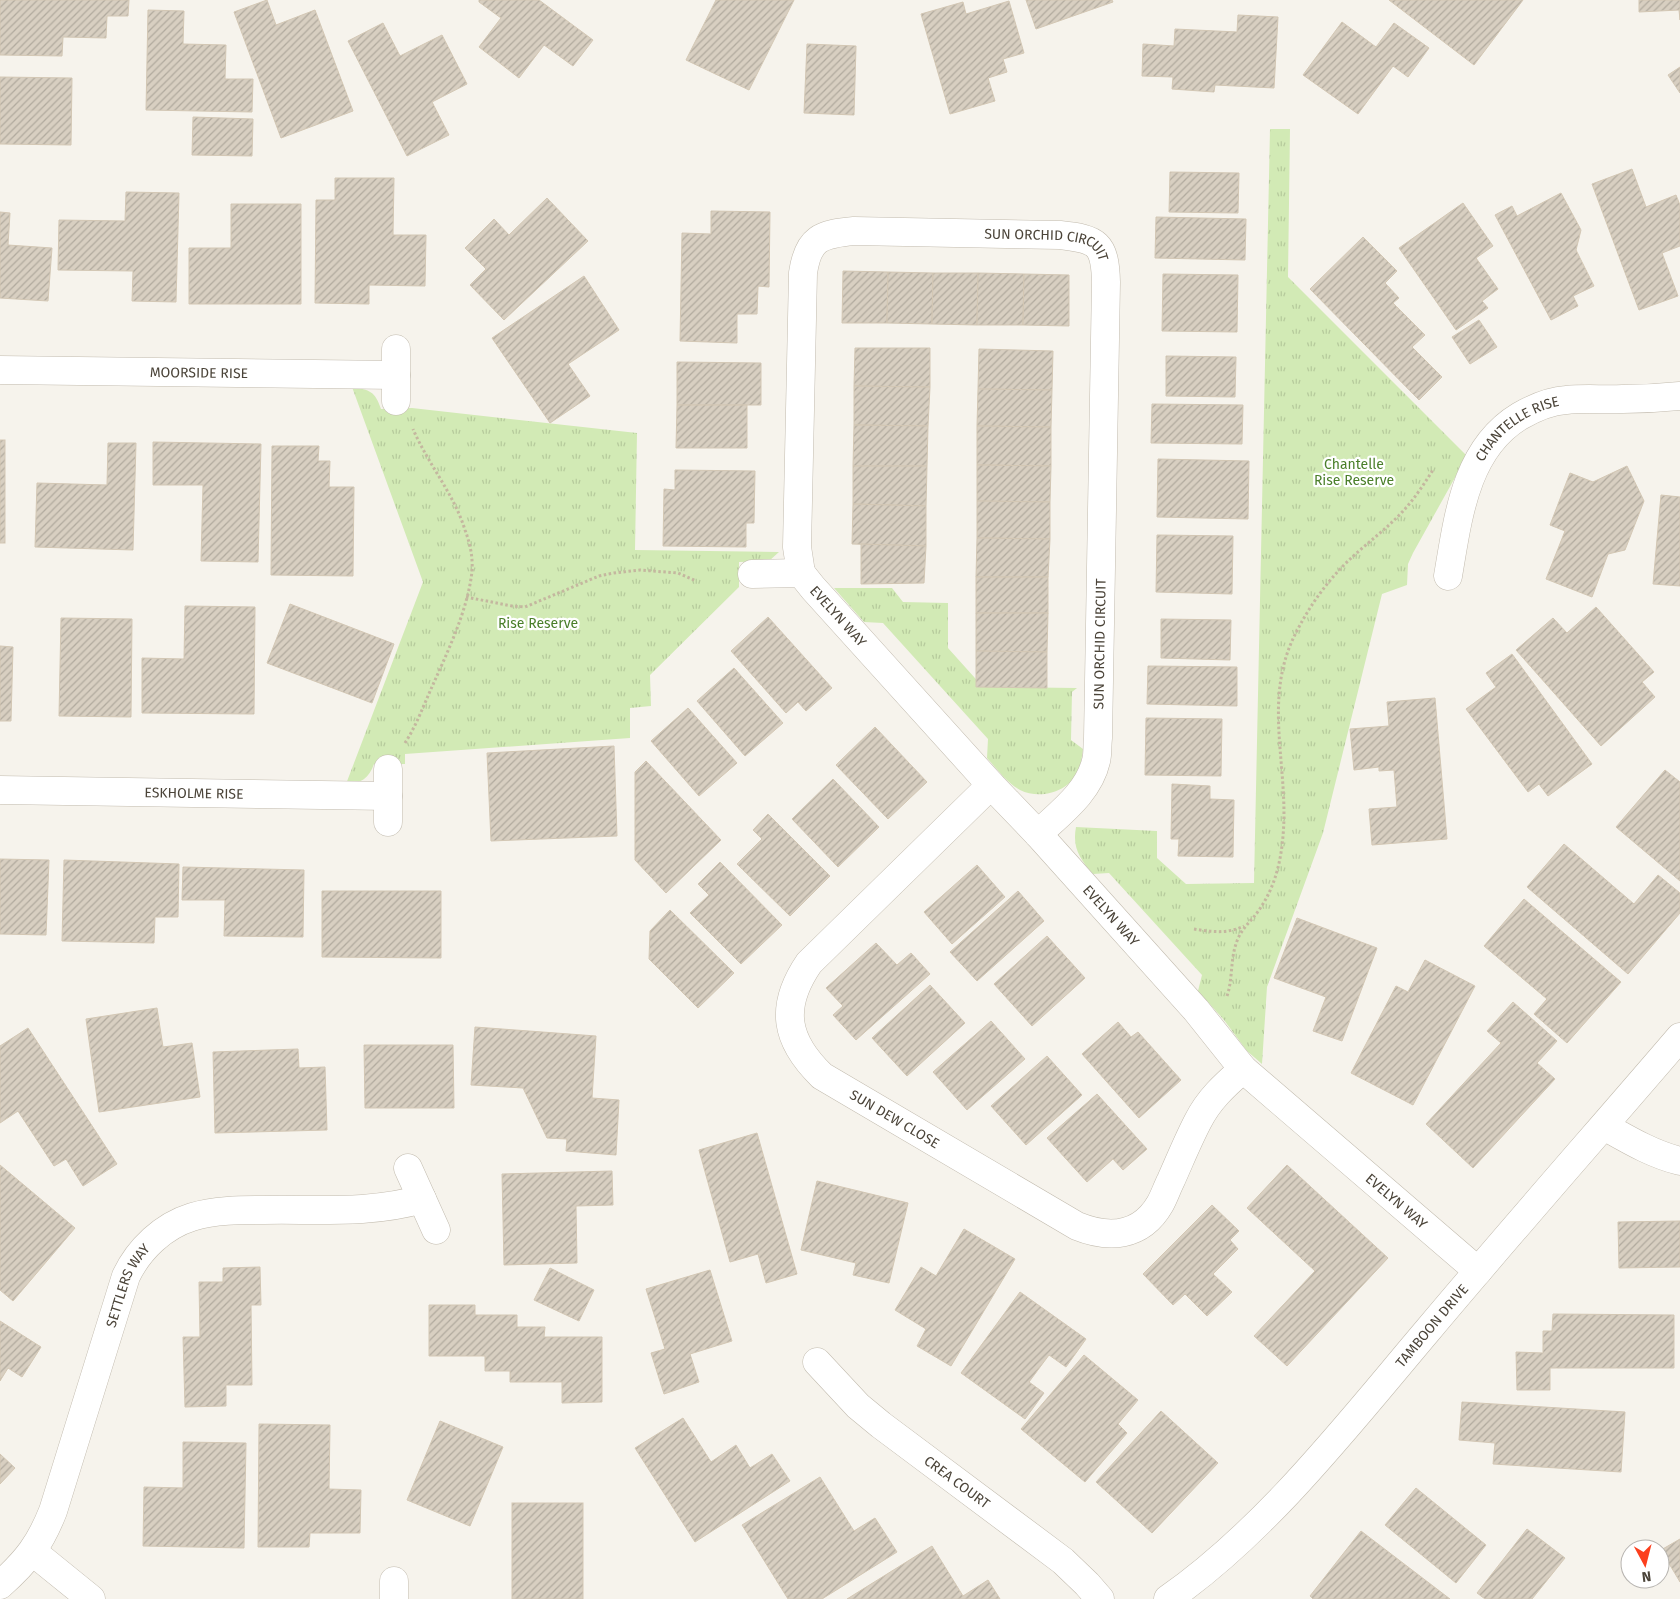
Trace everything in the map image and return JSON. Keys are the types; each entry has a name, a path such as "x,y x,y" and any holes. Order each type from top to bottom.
{"street":[{"name":"SUN ORCHID CIRCUIT","path":"801,573 797,547 803,273 805,260 814,243 830,234 854,231 1060,235 1088,239 1096,244 1102,252 1106,282 1096,761 1090,778 1079,793 1038,834"},
{"name":"MOORSIDE RISE","path":"0,370 396,374"},
{"name":"CHANTELLE RISE","path":"1448,576 1459,514 1474,468 1484,449 1512,421 1529,411 1565,400 1622,400 1680,396"},
{"name":"EVELYN WAY","path":"752,574 801,573 1203,1018 1243,1069 1478,1271"},
{"name":"ESKHOLME RISE","path":"0,790 388,809 388,769"},
{"name":"SUN DEW CLOSE","path":"991,785 809,964 798,979 791,1001 791,1024 800,1051 808,1063 822,1076 1077,1226 1091,1232 1104,1234 1117,1234 1131,1230 1152,1216 1206,1107 1217,1092 1243,1069"},
{"name":"TAMBOON DRIVE","path":"1168,1599 1188,1585 1225,1553 1276,1504 1343,1430 1680,1037"},
{"path":"1604,1126 1644,1148 1665,1157 1680,1160"},
{"path":"408,1168 436,1230"},
{"name":"SETTLERS WAY","path":"0,1585 33,1552 45,1532 126,1276 131,1266 148,1244 176,1224 192,1217 210,1213 248,1210 382,1208 422,1199"},
{"name":"CREA COURT","path":"817,1362 858,1406 1063,1561 1100,1599"},
{"path":"33,1552 91,1599"}],"path":[{"path":"405,744 419,719 448,651 470,585 472,555 465,528 413,429"},
{"path":"1203,1018 1220,1005 1228,995 1236,946 1241,931 1266,900 1280,860 1283,836 1284,794 1277,722 1282,675 1292,642 1303,620 1328,582 1404,509 1433,470"},
{"path":"466,597 525,607 599,576 640,570 678,573 696,581"},
{"path":"1194,929 1218,932 1231,931 1247,924"}],"green space":[{"name":"Chantelle Rise Reserve","path":"1270,129 1290,129 1288,277 1467,456 1413,553 1408,564 1407,585 1382,594 1323,833 1267,987 1262,1064 1247,1051 1224,1020 1198,991 1202,975 1109,873 1093,874 1088,869 1078,853 1075,834 1076,827 1157,831 1157,858 1186,884 1254,883"},
{"name":"Rise Reserve","path":"352,387 371,392 381,409 412,408 637,433 635,550 779,552 769,561 739,562 739,587 650,675 651,706 630,708 630,738 405,754 405,764 374,764 370,773 364,779 356,783 346,784 423,582"},
{"path":"834,588 892,588 903,602 948,603 948,648 983,687 1077,688 1072,692 1071,740 1083,749 1078,772 1073,779 1061,789 1045,794 1028,793 1011,784 987,758 988,739 883,623 864,622"}],"building":[{"path":"0,0 129,0 128,16 107,16 106,38 63,37 62,56 0,55"},
{"path":"267,0 276,25 315,10 353,111 281,138 234,12"},
{"path":"479,0 539,0 593,40 573,66 544,45 519,78 479,47 501,18 479,2"},
{"path":"716,0 794,0 749,90 686,60"},
{"path":"1026,0 1112,0 1113,2 1036,29"},
{"path":"1389,0 1523,0 1474,65"},
{"path":"1639,0 1680,0 1680,20 1679,10 1639,12"},
{"path":"1009,1 1024,53 1003,59 1007,72 988,78 995,101 950,114 921,14 963,2 966,14"},
{"path":"148,10 184,11 183,44 226,45 225,79 253,79 252,112 146,110"},
{"path":"1238,15 1278,17 1274,88 1215,85 1214,92 1172,89 1173,77 1142,76 1143,44 1174,46 1175,29 1237,32"},
{"path":"1342,22 1376,47 1394,23 1429,48 1408,77 1393,66 1358,114 1303,75"},
{"path":"383,23 400,56 442,35 467,84 432,102 449,135 407,156 348,41"},
{"path":"807,44 856,46 854,115 804,113"},
{"path":"1680,67 1680,93 1668,75"},
{"path":"0,77 72,78 71,145 0,144"},
{"path":"193,117 253,119 252,156 192,155"},
{"path":"1632,169 1646,207 1676,195 1680,205 1680,246 1662,253 1678,296 1639,310 1592,184"},
{"path":"1170,172 1239,173 1238,213 1169,212"},
{"path":"335,178 394,178 393,235 426,235 425,286 369,285 369,304 315,303 316,200 335,200"},
{"path":"126,192 179,193 176,302 132,301 133,271 58,270 59,220 125,221"},
{"path":"1561,193 1581,230 1576,250 1594,286 1573,296 1578,306 1551,320 1495,215 1512,206 1517,216"},
{"path":"547,198 588,241 504,320 470,285 486,269 465,248 494,219 509,235"},
{"path":"1463,203 1493,246 1476,258 1498,289 1482,301 1488,308 1456,330 1399,248"},
{"path":"231,204 301,204 301,304 189,304 189,248 231,248"},
{"path":"711,211 770,212 769,287 758,286 757,314 737,314 737,343 680,341 682,233 711,234"},
{"path":"0,212 10,213 8,245 52,248 48,301 0,298"},
{"path":"1156,217 1246,219 1245,260 1155,258"},
{"path":"1363,237 1397,271 1385,283 1399,298 1393,303 1425,335 1412,347 1442,377 1419,400 1310,289"},
{"path":"843,271 888,272 887,323 842,323"},
{"path":"888,272 933,273 932,324 887,323"},
{"path":"933,273 978,273 977,325 932,324"},
{"path":"978,273 1024,274 1023,325 977,325"},
{"path":"1024,274 1069,275 1069,326 1023,325"},
{"path":"1163,274 1238,275 1237,332 1162,331"},
{"path":"584,276 619,330 568,364 590,396 550,423 492,338"},
{"path":"1479,320 1497,347 1470,364 1452,337"},
{"path":"855,348 930,348 930,387 854,386"},
{"path":"979,349 1053,351 1052,390 978,389"},
{"path":"1166,356 1236,357 1235,397 1166,396"},
{"path":"677,362 761,363 761,405 677,405"},
{"path":"854,386 930,387 928,426 854,425"},
{"path":"978,389 1052,390 1051,427 977,426"},
{"path":"1152,404 1243,405 1242,444 1151,443"},
{"path":"677,405 747,405 747,448 676,448"},
{"path":"854,425 928,426 927,466 853,466"},
{"path":"977,426 1051,427 1051,466 977,465"},
{"path":"0,440 5,440 5,543 0,543"},
{"path":"153,442 261,444 258,562 201,561 203,485 153,485"},
{"path":"108,443 136,443 133,550 35,547 37,483 107,485"},
{"path":"272,446 319,446 318,461 330,461 329,487 354,487 353,576 271,575"},
{"path":"1158,459 1249,461 1248,519 1157,517"},
{"path":"977,465 1051,466 1050,502 977,501"},
{"path":"853,466 927,466 926,506 853,504"},
{"path":"1627,466 1644,501 1625,550 1608,554 1592,597 1546,579 1565,531 1550,525 1570,473 1593,482"},
{"path":"675,470 755,471 754,523 746,523 746,547 663,546 664,489 675,490"},
{"path":"1661,495 1680,497 1680,586 1653,584"},
{"path":"977,501 1050,502 1050,539 977,538"},
{"path":"853,504 926,506 926,546 852,544"},
{"path":"1157,535 1233,536 1232,594 1156,592"},
{"path":"977,538 1050,539 1048,577 976,577"},
{"path":"861,544 926,546 924,583 861,584"},
{"path":"976,577 1048,577 1048,613 976,613"},
{"path":"290,604 394,644 372,703 267,663"},
{"path":"185,606 255,607 254,714 142,713 142,658 184,659"},
{"path":"1596,607 1654,672 1642,682 1655,697 1601,746 1516,650 1553,618 1567,633"},
{"path":"976,613 1048,613 1047,652 976,651"},
{"path":"768,617 832,688 806,711 798,702 786,713 731,651"},
{"path":"61,618 132,619 131,717 59,716"},
{"path":"1161,619 1231,620 1230,660 1161,658"},
{"path":"0,646 13,647 11,721 0,721"},
{"path":"976,651 1047,652 1047,688 976,687"},
{"path":"1512,654 1592,764 1548,796 1539,784 1528,792 1466,709 1496,687 1486,673"},
{"path":"1148,666 1237,667 1237,706 1147,704"},
{"path":"734,668 783,723 745,756 697,701"},
{"path":"1435,698 1447,839 1372,845 1369,809 1397,807 1394,770 1379,771 1379,767 1354,770 1350,729 1389,726 1387,702"},
{"path":"688,708 737,763 699,796 651,741"},
{"path":"1146,718 1222,719 1221,776 1145,775"},
{"path":"875,727 927,782 888,819 836,765"},
{"path":"614,746 617,836 491,841 487,753"},
{"path":"646,761 721,840 666,893 635,860 635,772"},
{"path":"1665,770 1680,782 1680,881 1616,827"},
{"path":"833,779 879,827 838,867 792,819"},
{"path":"1172,784 1210,786 1210,799 1234,800 1233,857 1178,856 1179,839 1171,839"},
{"path":"768,814 830,876 790,916 737,864 762,839 753,830"},
{"path":"1564,844 1634,904 1658,875 1680,893 1680,913 1628,974 1527,887"},
{"path":"0,859 49,860 46,935 0,934"},
{"path":"64,860 179,864 178,917 155,917 154,943 62,941"},
{"path":"720,862 782,925 741,964 690,913 709,895 698,884"},
{"path":"977,865 1005,897 952,944 924,912"},
{"path":"183,867 304,870 303,937 224,936 225,900 182,900"},
{"path":"322,891 441,891 441,958 322,957"},
{"path":"1018,891 1044,921 977,981 950,952"},
{"path":"1524,899 1621,982 1567,1043 1534,1014 1547,999 1484,946"},
{"path":"670,910 734,973 698,1008 649,959 650,931"},
{"path":"1297,918 1377,948 1342,1041 1313,1031 1326,997 1274,978"},
{"path":"1047,936 1085,978 1032,1026 994,984"},
{"path":"876,943 897,965 911,953 930,974 856,1040 833,1015 843,1006 826,988"},
{"path":"1425,960 1475,986 1413,1105 1351,1073 1396,986 1408,992"},
{"path":"930,985 965,1023 907,1076 872,1038"},
{"path":"1513,1002 1557,1041 1537,1063 1555,1079 1473,1168 1426,1124 1501,1043 1487,1031"},
{"path":"157,1008 163,1047 192,1043 200,1097 99,1112 86,1019"},
{"path":"991,1021 1025,1059 967,1110 933,1072"},
{"path":"1118,1022 1131,1037 1138,1032 1181,1080 1139,1118 1082,1054"},
{"path":"475,1027 596,1036 592,1098 619,1100 616,1155 566,1151 567,1139 547,1138 523,1088 471,1085"},
{"path":"28,1028 117,1164 83,1186 66,1159 54,1166 18,1111 0,1123 0,1046"},
{"path":"364,1045 453,1045 454,1108 365,1108"},
{"path":"298,1049 299,1068 325,1067 327,1130 215,1133 213,1052"},
{"path":"1047,1056 1082,1095 1026,1145 991,1106"},
{"path":"1097,1094 1147,1149 1123,1170 1113,1159 1087,1182 1047,1138"},
{"path":"757,1133 797,1274 766,1283 758,1254 730,1262 699,1150"},
{"path":"0,1165 75,1228 13,1301 0,1290"},
{"path":"1287,1165 1388,1258 1287,1366 1254,1336 1315,1271 1247,1208"},
{"path":"612,1171 613,1205 576,1206 577,1263 504,1265 502,1174"},
{"path":"817,1181 908,1203 889,1283 853,1275 856,1263 801,1250"},
{"path":"1212,1205 1239,1231 1230,1240 1238,1249 1213,1274 1232,1292 1207,1316 1185,1294 1173,1305 1143,1274"},
{"path":"1680,1221 1680,1267 1619,1268 1618,1222"},
{"path":"964,1229 1015,1259 951,1366 917,1346 926,1329 895,1310 921,1267 936,1276"},
{"path":"260,1267 261,1305 251,1305 252,1385 226,1385 226,1406 185,1407 183,1337 200,1337 199,1282 223,1282 223,1268"},
{"path":"550,1268 594,1290 579,1321 534,1300"},
{"path":"710,1270 732,1341 690,1354 699,1382 664,1394 651,1353 665,1349 646,1289"},
{"path":"1020,1292 1086,1339 1066,1367 1049,1355 1029,1382 1044,1393 1025,1419 961,1373"},
{"path":"429,1305 475,1305 475,1315 517,1315 517,1327 545,1327 544,1337 602,1337 602,1402 562,1403 562,1382 510,1382 510,1371 485,1371 485,1356 429,1356"},
{"path":"1553,1314 1674,1315 1674,1368 1550,1368 1550,1390 1517,1390 1516,1352 1543,1353 1543,1331 1552,1331"},
{"path":"0,1321 41,1347 22,1377 8,1368 0,1381"},
{"path":"1084,1355 1138,1400 1118,1424 1127,1433 1085,1482 1021,1429"},
{"path":"1462,1402 1625,1412 1621,1472 1493,1464 1495,1443 1459,1440"},
{"path":"1161,1411 1218,1463 1152,1533 1096,1482"},
{"path":"683,1418 711,1462 736,1445 750,1468 772,1454 790,1481 695,1542 635,1448"},
{"path":"440,1421 503,1447 470,1526 407,1500"},
{"path":"259,1424 330,1425 329,1489 361,1490 360,1533 310,1533 309,1547 258,1547"},
{"path":"183,1442 246,1443 244,1548 143,1546 144,1487 183,1488"},
{"path":"0,1454 15,1468 0,1484"},
{"path":"820,1477 854,1531 875,1518 897,1552 822,1599 788,1599 742,1525"},
{"path":"1416,1488 1486,1545 1456,1583 1385,1525"},
{"path":"512,1503 583,1503 583,1599 512,1599"},
{"path":"1527,1529 1565,1558 1532,1599 1485,1599 1477,1593"},
{"path":"1361,1531 1450,1599 1313,1599 1310,1596"},
{"path":"1680,1539 1680,1582 1670,1565 1670,1545"},
{"path":"932,1546 963,1596 988,1580 1000,1599 847,1599"}]}
